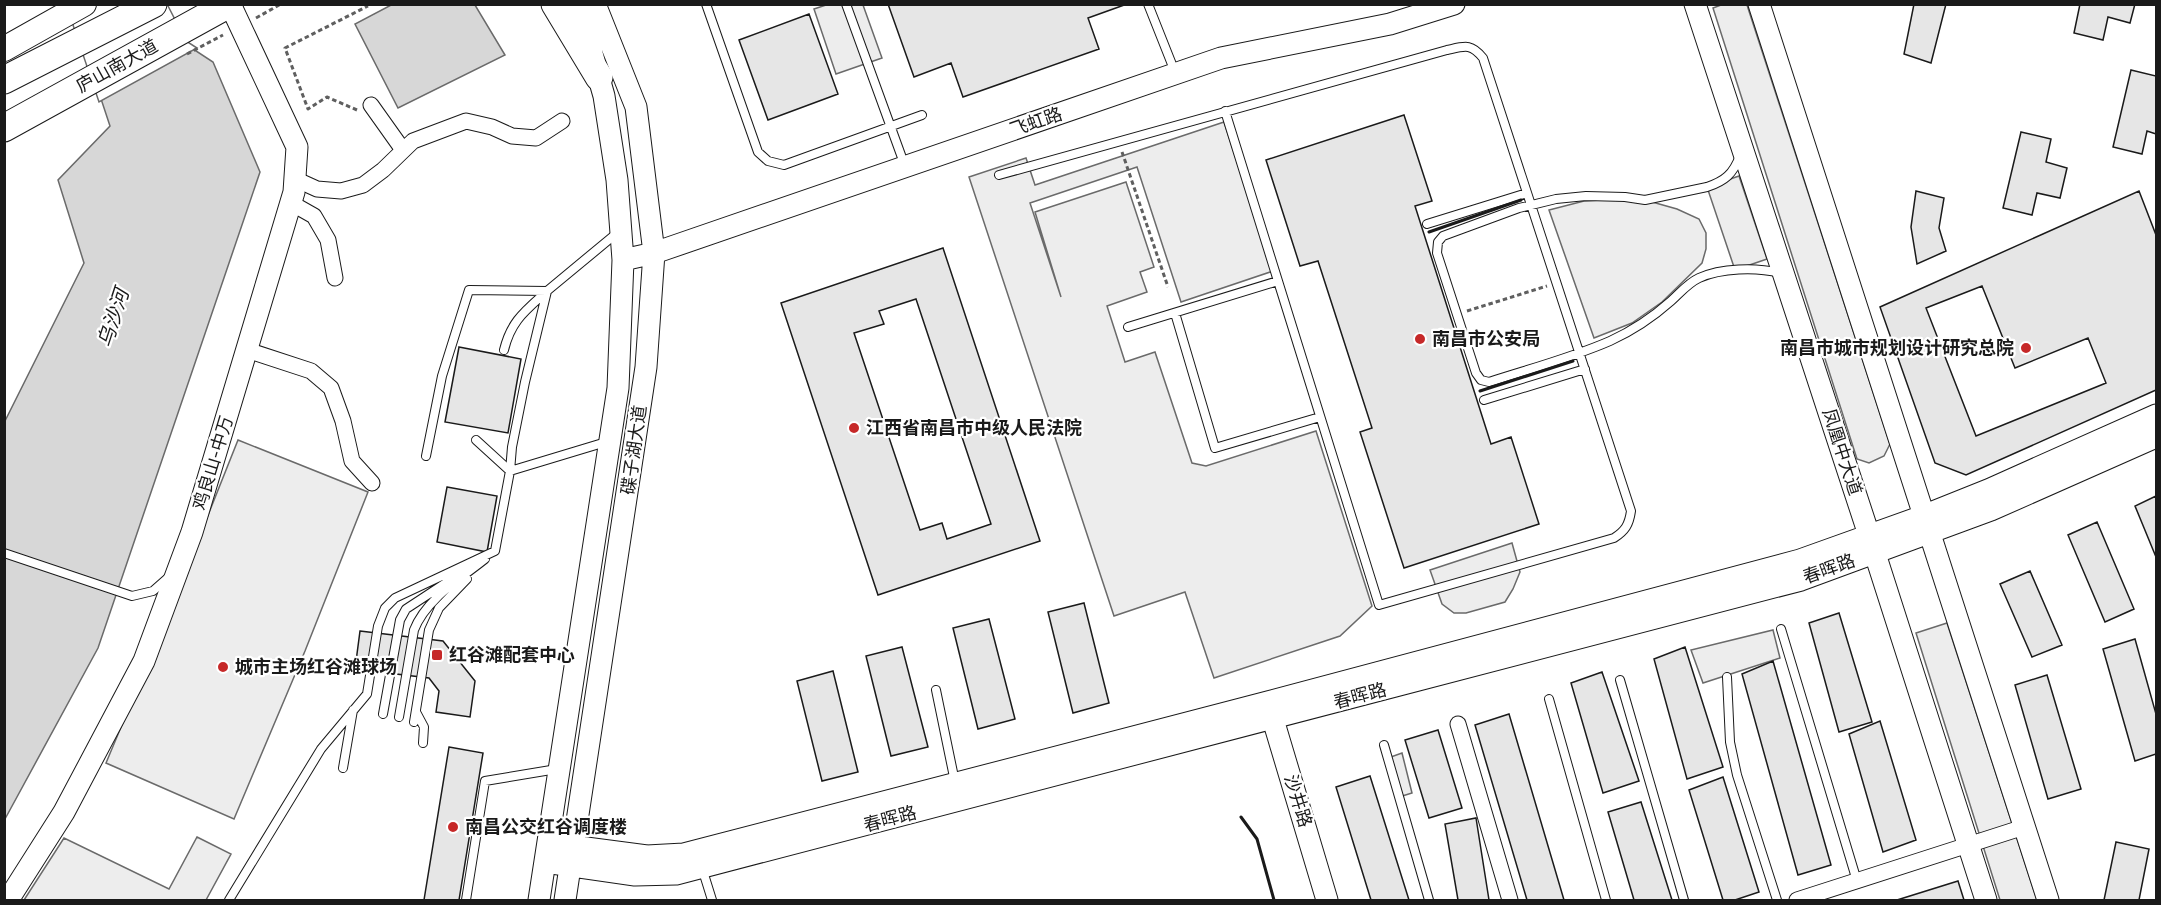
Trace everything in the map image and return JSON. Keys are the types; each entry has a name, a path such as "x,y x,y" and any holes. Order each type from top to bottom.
{"highway":[{"name":"庐山南大道","path":"4,80 153,4"},
{"path":"555,4 599,77"},
{"name":"庐山南大道","path":"4,128 223,8"}],"main road":[{"path":"4,49 76,9"}],"street":[{"name":"碟子湖大道","path":"539,900 618,388 623,260 617,180 604,96 578,4"},
{"name":"碟子湖大道","path":"565,900 646,367 654,253 636,106 595,4"},
{"name":"飞虹路","path":"623,260 654,253 1221,58 1390,24 1454,4"},
{"name":"凤凰中大道","path":"1695,4 1986,900"},
{"path":"1759,4 2048,900"},
{"name":"鸡良山-中万","path":"8,900 64,812 144,661 192,532 291,203 297,147 223,8"},
{"path":"371,105 403,150"},
{"path":"295,179 317,189 341,191 363,185 383,170 413,141 465,121 492,127 512,136 536,138 562,121"},
{"path":"291,203 314,216 328,240 335,278"},
{"path":"247,350 311,371 330,387 343,421 352,461 372,483"},
{"name":"春晖路","path":"1926,525 1988,490 2157,415"},
{"name":"春晖路","path":"572,856 635,875 676,874 702,868 1800,560 1872,544 1926,525 1991,510 2157,437"},
{"name":"春晖路","path":"546,853 572,856 684,854 955,784 1270,710"},
{"name":"沙井路","path":"1270,710 1327,900"},
{"path":"1458,724 1510,900"},
{"path":"1797,900 2024,827"}],"lane":[{"path":"706,4 758,152 768,161 784,165 922,115"},
{"path":"846,4 905,166"},
{"path":"1148,4 1175,74"},
{"path":"999,175 1225,111 1466,45 1475,48 1483,58 1631,511 1624,531 1614,538 1379,605 1225,111"},
{"path":"1742,149 1733,172 1707,188 1645,200 1586,196 1556,199 1531,204 1443,236 1438,242 1437,253 1476,373 1481,380 1489,382 1572,356 1630,331 1671,301 1697,278 1736,270 1768,270 1783,274"},
{"path":"1427,224 1527,193"},
{"path":"504,350 508,335 518,318 621,230"},
{"path":"1128,327 1278,280"},
{"path":"426,456 442,376 469,290 547,291"},
{"path":"414,722 429,630 439,608 495,550 525,382 547,291"},
{"path":"1175,313 1215,448 1320,417"},
{"path":"1484,400 1585,369"},
{"path":"476,440 510,471"},
{"path":"510,471 610,441"},
{"path":"229,900 321,749 367,693 378,626 385,608 395,598 495,550"},
{"path":"384,714 400,620 406,609 495,550"},
{"path":"399,717 414,630 419,617 495,550"},
{"path":"4,553 132,596 153,591 179,568"},
{"path":"1781,629 1857,881"},
{"path":"1727,677 1730,742 1737,775 1777,900"},
{"path":"1620,680 1684,900"},
{"path":"936,690 955,784"},
{"path":"1549,699 1606,900"},
{"path":"344,768 353,710"},
{"path":"416,712 424,728 423,743"},
{"path":"1384,745 1430,900"},
{"path":"466,900 485,781 559,769"},
{"path":"702,868 712,900"}],"path":[{"path":"368,6 285,48 308,109 327,97 382,120"},
{"path":"1119,141 1168,287"},
{"path":"1457,314 1557,282"}],"shaded area":[{"path":"826,5 863,5 882,58 836,74 814,9"},
{"path":"1721,5 1747,5 1890,444 1884,456 1869,463 1857,459 1713,8"},
{"path":"1224,122 1273,271 1181,302 1137,167 1030,203 1061,297 1035,212 1126,182 1154,267 1140,272 1147,292 1107,306 1125,362 1155,352 1192,463 1206,466 1316,431 1372,606 1340,636 1214,678 1185,592 1114,616 969,177 1026,158 1035,185"},
{"path":"1739,176 1767,259 1735,270 1707,187"},
{"path":"1645,200 1677,209 1699,219 1706,233 1706,249 1702,263 1662,302 1632,323 1594,338 1549,210 1584,201"},
{"path":"238,440 368,492 305,651 234,819 106,763"},
{"path":"1512,543 1520,572 1505,602 1466,613 1454,613 1442,604 1430,570"},
{"path":"1947,623 2037,900 2000,900 1916,633"},
{"path":"1773,630 1780,658 1703,683 1691,650"},
{"path":"1402,753 1412,793 1399,797 1388,758"},
{"path":"197,837 231,854 206,900 24,900 64,838 169,889"}],"water":[{"path":"393,4 475,5 505,55 398,108 355,24"},
{"name":"乌沙河","path":"73,14 184,43 213,62 260,172 98,648 5,819 5,421 84,263 58,180 110,126"}],"pier":[{"path":"62,4 167,4 186,41 197,48 99,102 70,16"}],"building":[{"path":"888,4 1127,4 1088,18 1099,49 963,97 951,63 914,77"},
{"path":"1914,4 1946,4 1931,63 1904,54"},
{"path":"2080,4 2135,4 2130,23 2108,17 2103,40 2074,33"},
{"path":"809,14 838,94 768,120 739,40"},
{"path":"2131,70 2156,76 2156,134 2147,131 2142,154 2113,147"},
{"path":"1404,115 1432,201 1415,206 1491,444 1511,437 1539,524 1404,568 1360,432 1372,428 1318,261 1300,266 1266,160"},
{"path":"2021,132 2051,139 2046,162 2067,168 2060,198 2037,193 2032,215 2003,208"},
{"path":"1916,191 1944,198 1939,228 1946,251 1917,264 1911,227"},
{"name":"南昌市城市规划设计研究总院","path":"2139,191 2156,235 2156,390 1966,475 1935,463 1880,307"},
{"name":"江西省南昌市中级人民法院","path":"943,248 1040,541 878,595 781,303","holes":["916,299 991,524 947,539 942,523 920,530 854,333 884,324 879,311"]},
{"path":"1982,286 2015,368 2088,338 2106,383 1976,436 1926,308"},
{"path":"459,347 521,359 508,433 445,422"},
{"path":"447,487 497,496 487,552 437,542"},
{"path":"2156,496 2156,557 2135,506"},
{"path":"2097,522 2134,609 2105,622 2068,535"},
{"path":"2030,571 2062,645 2032,657 2000,584"},
{"path":"1084,603 1109,703 1073,713 1048,612"},
{"path":"1839,613 1872,722 1839,732 1809,623"},
{"path":"989,619 1015,719 978,729 953,628"},
{"path":"360,631 443,641 475,681 470,717 436,712 439,691 429,678 355,669"},
{"path":"2135,639 2156,714 2156,754 2135,761 2103,649"},
{"path":"902,647 928,747 891,756 866,656"},
{"path":"1685,647 1723,767 1687,779 1654,659"},
{"path":"1773,661 1831,865 1798,875 1742,674"},
{"path":"833,671 858,772 822,781 797,681"},
{"path":"1602,672 1639,781 1603,793 1571,683"},
{"path":"2047,675 2081,789 2048,799 2015,685"},
{"path":"1509,714 1564,900 1527,900 1475,725"},
{"path":"1880,721 1916,840 1883,852 1849,734"},
{"path":"1438,730 1462,808 1429,818 1405,740"},
{"name":"南昌公交红谷调度楼","path":"449,747 483,753 459,900 424,900"},
{"path":"1370,776 1409,900 1371,900 1336,787"},
{"path":"1723,777 1759,892 1735,900 1723,900 1689,790"},
{"path":"1641,802 1672,900 1634,900 1608,812"},
{"path":"1476,818 1489,900 1458,900 1445,824"},
{"path":"2116,842 2149,849 2139,900 2104,900"},
{"path":"1958,881 1964,900 1897,900"}],"wall":[{"path":"1429,232 1521,200"},
{"path":"1480,391 1573,361"},
{"path":"1241,817 1257,839 1274,900"}],"place":[{"name":"南昌市公安局","path":"1420,339"},
{"name":"南昌市城市规划设计研究总院","path":"2026,348"},
{"name":"江西省南昌市中级人民法院","path":"854,428"},
{"name":"红谷滩配套中心","path":"437,655"},
{"name":"城市主场红谷滩球场","path":"223,667"},
{"name":"南昌公交红谷调度楼","path":"453,827"}]}
